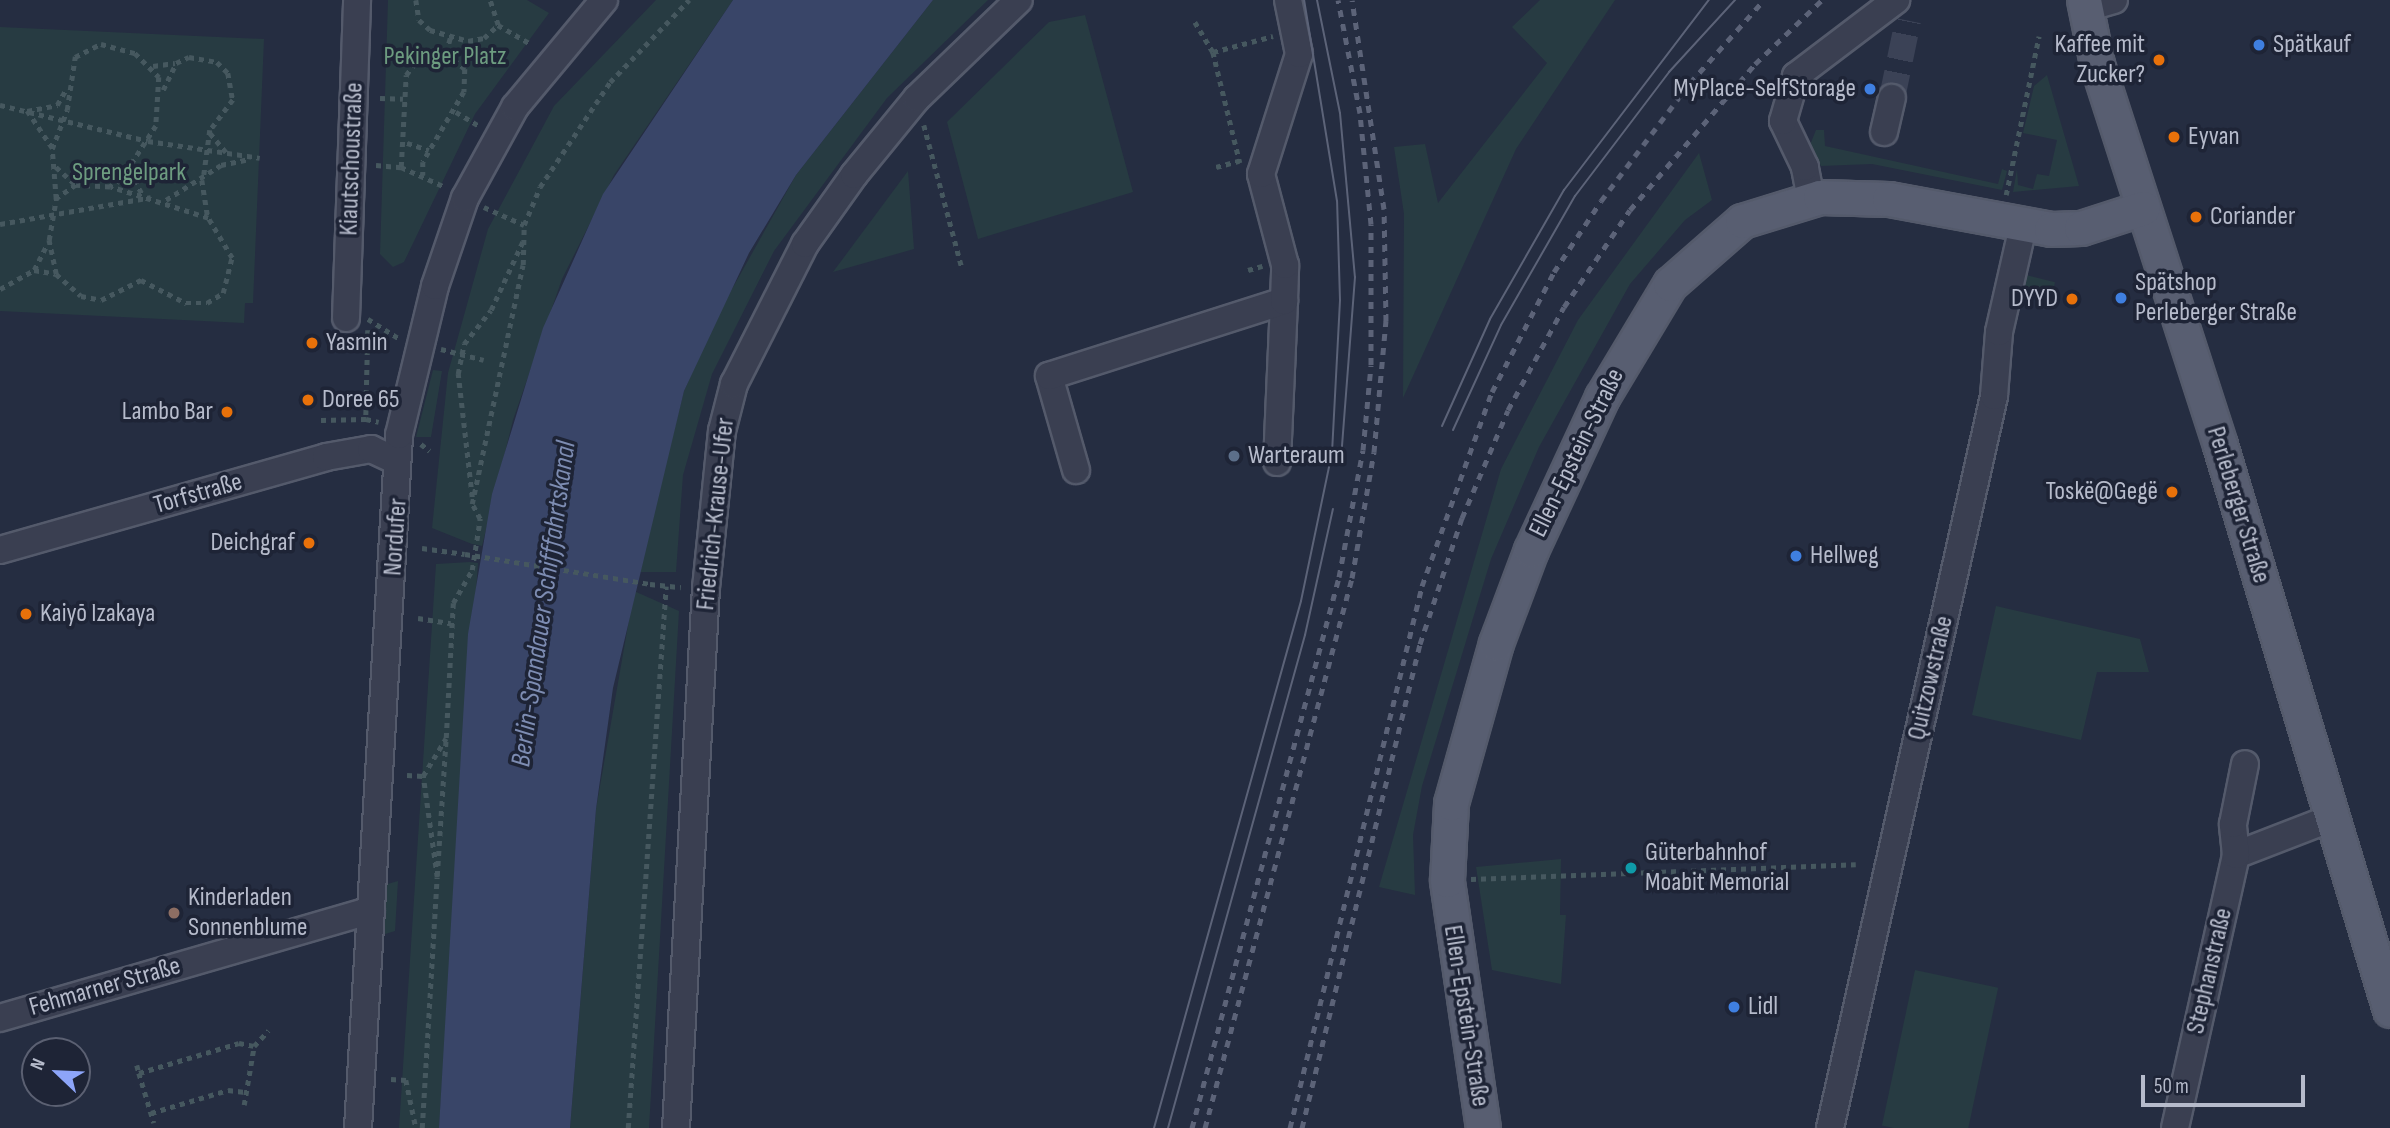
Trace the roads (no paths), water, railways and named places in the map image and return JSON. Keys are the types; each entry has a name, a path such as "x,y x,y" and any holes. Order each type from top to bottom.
{"main road":[{"name":"Perleberger Straße","path":"2095,3 2143,208 2220,445 2390,1010"},
{"name":"Ellen-Epstein-Straße","path":"1483,1128 1445,839 1496,643 1572,456 1670,284 1742,221 1811,199 1889,199 2023,226 2081,228 2143,208"}],"street":[{"name":"Kiautschoustraße","path":"346,318 357,0"},
{"name":"Nordufer","path":"358,1128 400,484 395,460 435,286 465,198 515,107 602,0"},
{"name":"Friedrich-Krause-Ufer","path":"676,1128 706,588 722,431 734,384 805,244 854,175 917,98 1019,0"},
{"path":"1277,462 1285,265 1261,174 1299,54 1288,0"},
{"path":"1811,199 1805,167 1783,121 1796,76 1901,7"},
{"path":"1884,132 1892,98"},
{"name":"Quitzowstraße","path":"1830,1128 1994,396 1999,332 2023,226"},
{"path":"1076,470 1049,376 1284,301"},
{"name":"Torfstraße","path":"0,550 326,457 371,449 395,460"},
{"name":"Stephanstraße","path":"2175,1128 2236,855 2233,824 2245,764"},
{"path":"2236,855 2332,818"},
{"name":"Fehmarner Straße","path":"0,1018 371,910"}],"water":[{"name":"Berlin-Spandauer Schifffahrtskanal","path":"733,0 933,0 796,175 749,253 684,391 613,688 596,809 570,1128 439,1128 468,634 492,494 543,328 603,194"}],"tunnel":[{"path":"1892,98 1908,21"}],"tram line":[{"path":"1154,1128 1301,601 1332,453 1340,300 1337,201 1304,0"},
{"path":"1317,0 1340,113 1355,277 1341,461"},
{"path":"1442,426 1490,319 1564,190 1709,0"},
{"path":"1453,430 1501,325 1575,196 1669,72 1735,0"},
{"path":"1168,1128 1305,635 1333,509"}],"railway":[{"path":"1192,1128 1339,577 1363,450 1371,365 1371,224 1360,113 1338,0"},
{"path":"1205,1128 1352,578 1374,452 1386,321 1384,209 1352,0"},
{"path":"1290,1128 1422,586 1492,392 1554,272 1601,201 1690,83 1764,0"},
{"path":"1302,1128 1420,644 1462,518 1508,410 1564,307 1630,210 1755,64 1822,0"}],"place":[{"name":"Spätkauf","path":"2259,45"},
{"name":"Kaffee mit Zucker?","path":"2159,60"},
{"name":"MyPlace-SelfStorage","path":"1870,89"},
{"name":"Eyvan","path":"2174,137"},
{"name":"Coriander","path":"2196,217"},
{"name":"Spätshop Perleberger Straße","path":"2121,298"},
{"name":"DYYD","path":"2072,299"},
{"name":"Yasmin","path":"312,343"},
{"name":"Doree 65","path":"308,400"},
{"name":"Lambo Bar","path":"227,412"},
{"name":"Warteraum","path":"1234,456"},
{"name":"Toskë@Gegë","path":"2172,492"},
{"name":"Deichgraf","path":"309,543"},
{"name":"Hellweg","path":"1796,556"},
{"name":"Kaiyō Izakaya","path":"26,614"},
{"name":"Güterbahnhof Moabit Memorial","path":"1631,868"},
{"name":"Kinderladen Sonnenblume","path":"174,913"},
{"name":"Lidl","path":"1734,1007"}],"park label":[{"name":"Pekinger Platz","path":"445,57"},
{"name":"Sprengelpark","path":"129,173"}]}
